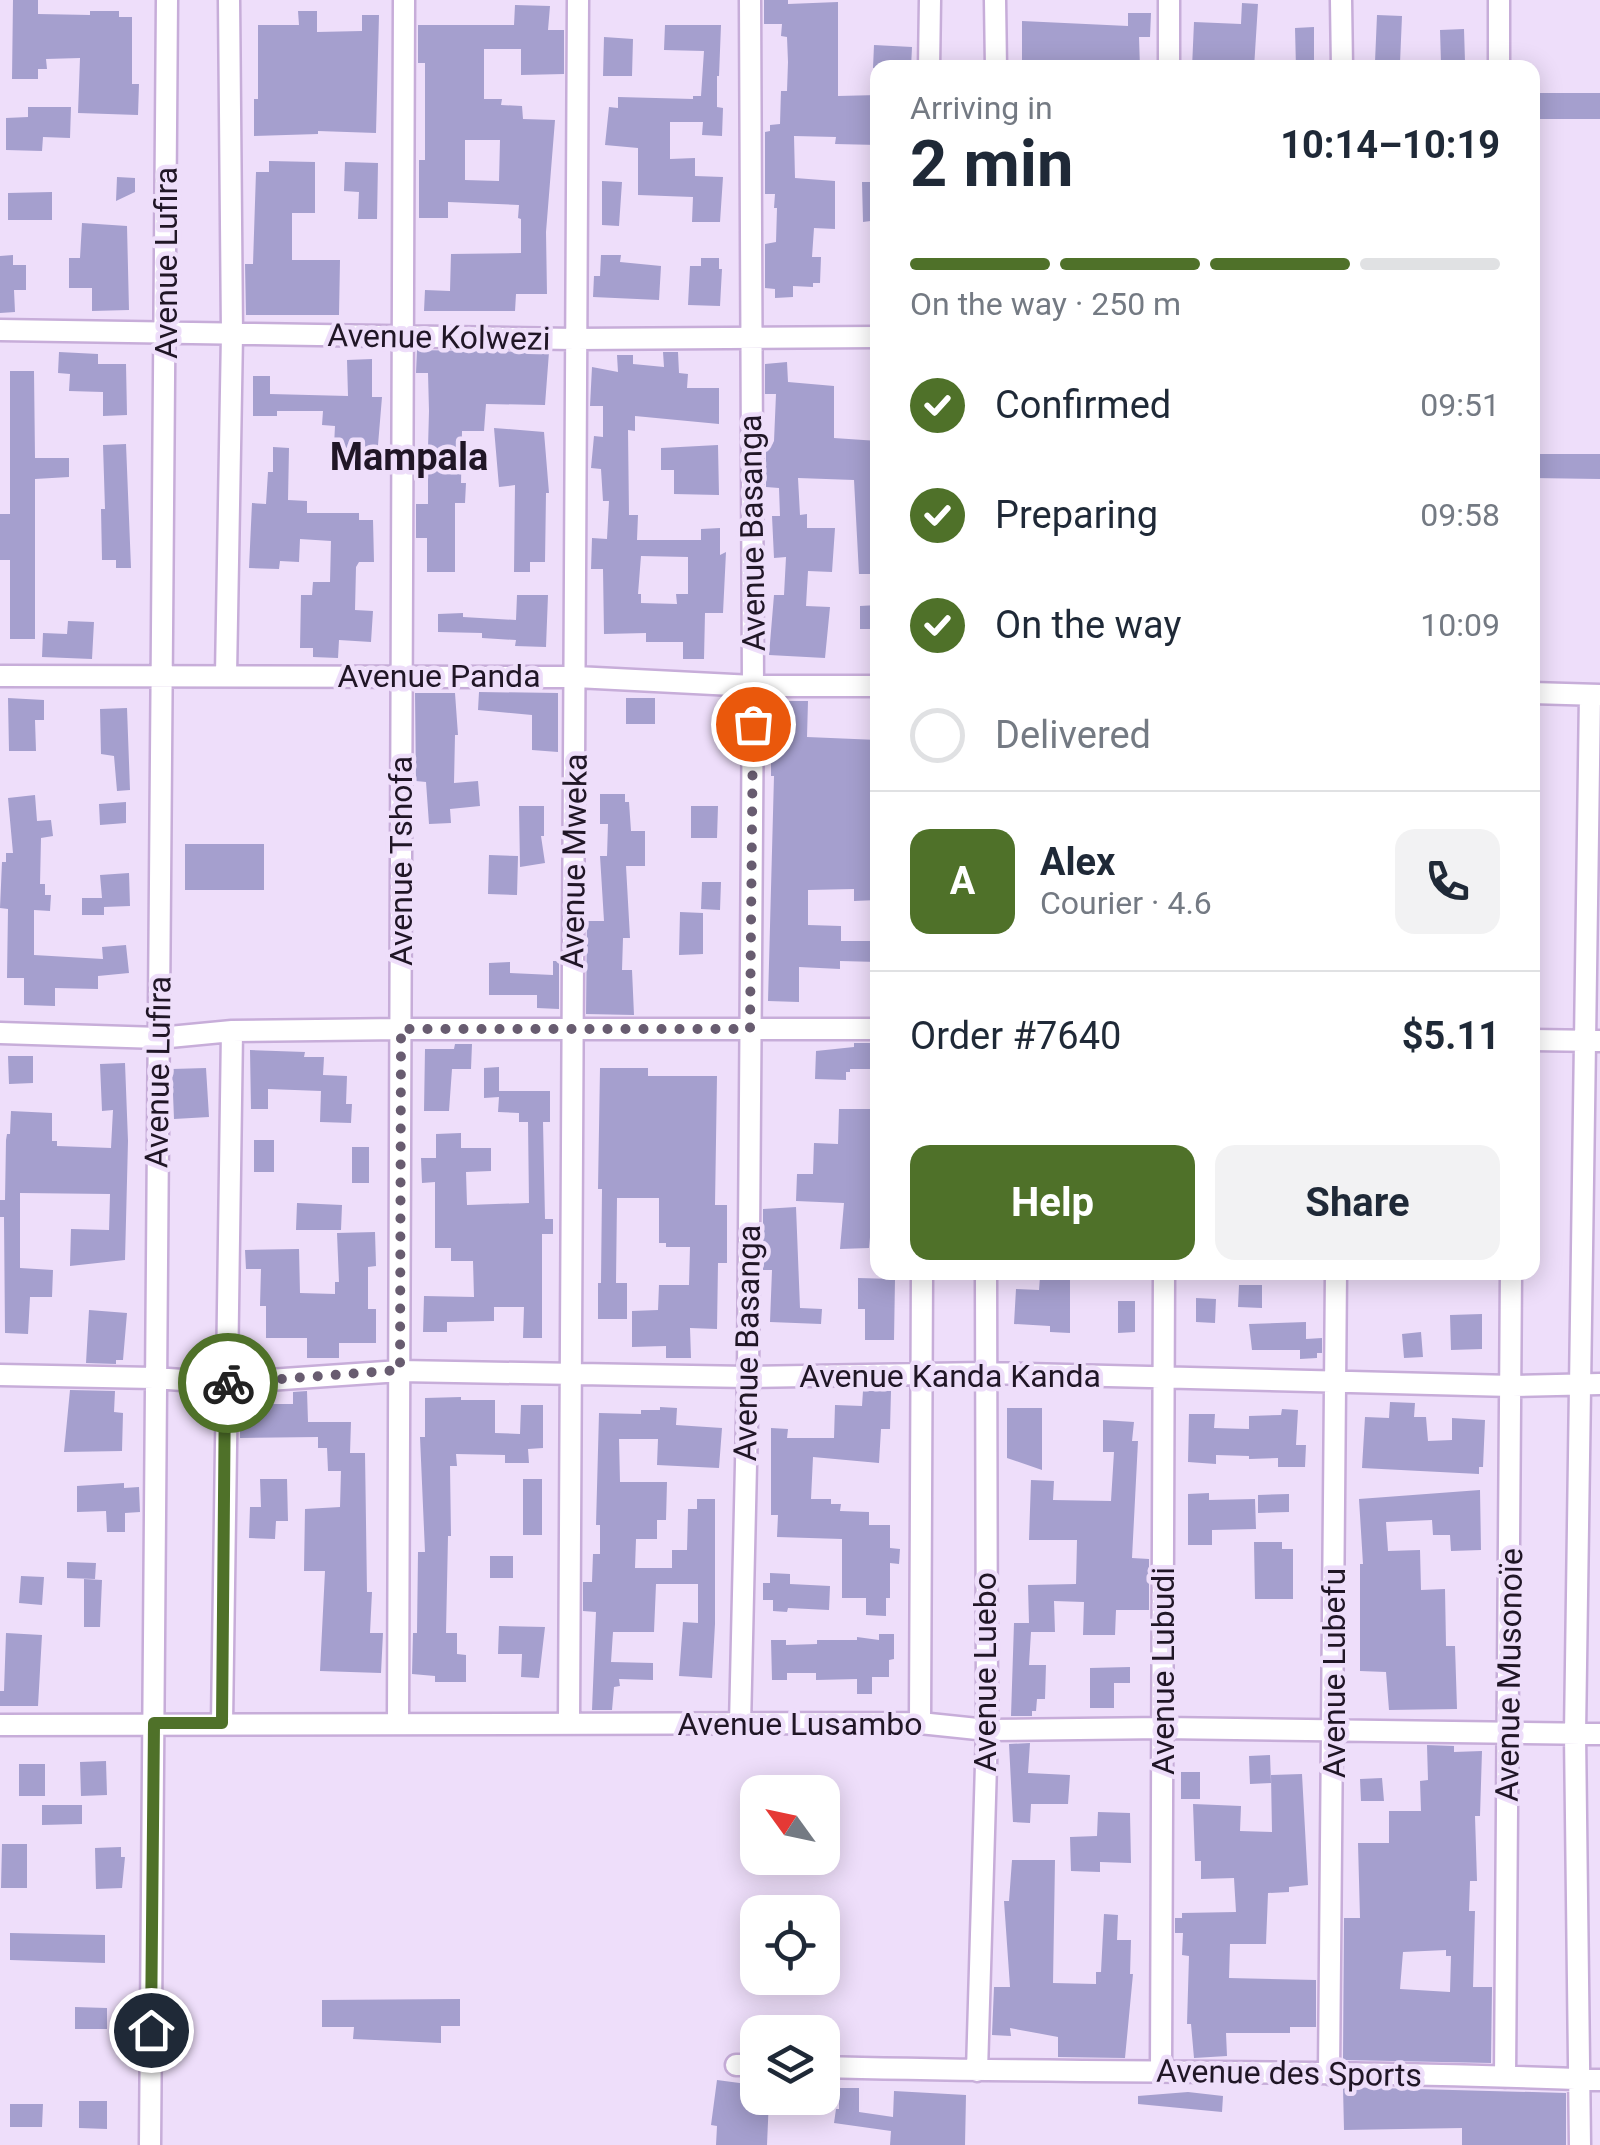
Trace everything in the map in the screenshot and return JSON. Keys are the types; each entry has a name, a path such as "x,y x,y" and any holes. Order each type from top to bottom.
{"street":[{"name":"Avenue Lufira","path":"150,2145 168,0"},
{"name":"Avenue Lufira","path":"226,675 232,334 229,0"},
{"name":"Avenue Tshofa","path":"398,1722 404,0"},
{"name":"Avenue Mweka","path":"569,1722 578,0"},
{"name":"Avenue Basanga","path":"740,1725 748,1376 754,686 750,0"},
{"path":"929,60 930,0"},
{"path":"996,0 996,60"},
{"path":"1169,0 1169,60"},
{"path":"1341,0 1342,60"},
{"path":"1499,0 1499,60"},
{"name":"Avenue Kolwezi","path":"0,330 575,339 870,337"},
{"name":"Avenue Panda","path":"0,676 576,677 754,686 870,686"},
{"path":"1540,693 1595,695"},
{"name":"Avenue Musonoïe","path":"1580,2145 1590,2079 1575,1734 1591,1384 1595,695"},
{"path":"0,1033 159,1038 232,1031 572,1026 870,1029"},
{"path":"222,1723 232,1031"},
{"path":"1540,1040 1593,1041"},
{"name":"Avenue Luebo","path":"920,1723 922,1280"},
{"name":"Avenue Luebo","path":"977,2071 987,1730 986,1280"},
{"name":"Avenue Lubudi","path":"1161,2070 1164,1280"},
{"name":"Avenue Lubefu","path":"1329,2074 1336,1280"},
{"name":"Avenue Musonoïe","path":"1505,2076 1511,1280"},
{"name":"Avenue Kanda Kanda","path":"0,1376 225,1383 400,1370 748,1376 984,1373 1512,1386 1591,1384"},
{"name":"Avenue Lusambo","path":"0,1725 920,1723 987,1730 1162,1728 1600,1734"},
{"name":"Avenue des Sports","path":"840,2067 1590,2079"}],"building":[{"path":"13,0 38,0 38,14 119,11 119,17 132,17 132,84 139,84 138,115 78,113 80,58 46,59 47,69 38,69 38,79 12,79"},
{"path":"764,0 788,0 788,4 838,2 838,96 870,95 870,145 835,144 836,137 794,136 795,178 835,181 835,229 814,228 812,257 821,257 820,283 813,283 813,287 793,286 793,297 775,298 775,289 765,288 765,244 776,242 777,208 775,194 765,194 765,132 770,131 770,125 780,124 781,91 787,91 788,62 782,24 764,24"},
{"path":"1242,3 1258,4 1254,60 1192,60 1194,22 1241,24"},
{"path":"515,5 550,6 548,30 564,30 564,74 521,75 521,49 484,49 484,99 502,99 501,105 522,106 523,119 555,120 546,232 547,294 516,294 515,311 424,311 425,290 450,291 451,254 521,253 521,219 519,205 448,202 448,218 419,218 419,160 425,160 425,63 418,63 418,25 514,25","holes":["465,140 500,140 499,181 465,180"]},
{"path":"298,11 317,11 317,32 362,31 362,15 379,15 376,133 318,131 254,136 258,25 299,25"},
{"path":"1128,13 1151,13 1150,37 1139,37 1140,60 1022,60 1022,21 1128,26"},
{"path":"1377,15 1402,16 1400,60 1375,60"},
{"path":"665,25 721,25 717,107 723,108 722,136 702,135 703,122 670,122 670,159 695,158 695,176 723,177 720,222 692,222 693,197 638,195 638,148 605,145 609,107 618,108 618,97 701,96 704,51 664,50"},
{"path":"1314,27 1314,60 1296,60 1295,28"},
{"path":"1464,29 1465,60 1441,60 1440,30"},
{"path":"604,37 633,39 632,76 603,76"},
{"path":"874,45 912,47 911,60 873,60"},
{"path":"1540,93 1600,93 1600,119 1540,119"},
{"path":"28,107 71,107 70,138 43,137 42,151 6,150 6,118 28,117"},
{"path":"269,161 315,162 315,213 292,213 292,260 340,260 339,315 246,315 245,264 253,264 256,172 269,172"},
{"path":"345,162 378,163 377,219 358,219 359,192 344,191"},
{"path":"117,177 135,178 135,192 116,201"},
{"path":"602,181 622,182 619,226 602,225"},
{"path":"862,182 870,182 870,221 863,222"},
{"path":"52,192 52,220 8,220 8,193"},
{"path":"82,223 127,226 129,310 92,311 92,288 69,288 69,258 80,258"},
{"path":"13,255 13,265 26,265 26,290 14,290 15,312 0,313 0,256"},
{"path":"601,255 621,255 620,262 661,266 659,300 593,297"},
{"path":"701,258 719,258 720,306 688,305 690,266 701,266"},
{"path":"417,350 549,352 545,405 486,404 484,431 462,431 461,483 466,483 465,503 455,503 455,572 427,572 427,538 416,538 416,504 428,504 428,469 416,468 416,448 428,448 429,411 428,373 416,373"},
{"path":"59,352 98,354 98,364 126,364 127,415 103,416 103,392 69,391 70,374 58,373"},
{"path":"663,352 678,352 679,373 688,374 687,388 719,388 719,424 635,416 635,431 628,430 629,515 638,515 637,540 701,540 701,529 720,528 720,555 726,552 723,613 705,613 704,659 683,659 683,642 646,642 646,633 604,634 603,569 591,569 592,538 607,539 609,501 603,501 601,469 591,468 594,436 603,437 603,406 590,406 592,367 618,372 617,355 633,355 633,364 664,367","holes":["641,556 688,557 688,594 676,594 677,604 641,603"]},
{"path":"372,359 372,397 382,397 376,469 333,466 335,426 322,425 323,411 277,411 277,416 253,416 253,376 270,376 270,394 348,396 347,360"},
{"path":"787,362 788,382 834,386 834,438 870,440 870,574 859,574 854,480 798,478 800,515 807,514 807,528 835,528 832,572 808,571 806,606 830,607 825,658 769,655 774,595 784,595 786,557 774,558 772,516 780,516 779,488 766,487 766,446 774,441 776,394 765,394 765,364"},
{"path":"10,371 34,371 35,458 69,458 69,477 35,479 35,639 10,639 10,560 0,560 0,514 10,514"},
{"path":"494,428 544,432 549,493 545,562 530,562 530,572 514,572 515,485 499,487"},
{"path":"126,444 131,568 116,568 116,560 102,560 103,445"},
{"path":"718,445 719,495 674,494 674,470 661,470 661,448"},
{"path":"273,447 289,448 288,500 307,501 307,513 359,513 359,520 373,520 374,562 359,562 356,567 355,610 373,611 371,642 339,640 338,658 313,657 313,648 300,648 301,595 312,595 313,582 330,582 331,541 300,539 299,562 280,561 279,569 249,568 252,503 266,504 268,472 273,472"},
{"path":"1540,454 1600,454 1600,479 1540,478"},
{"path":"517,595 548,595 546,647 515,646 516,640 482,638 482,633 438,632 438,614 516,620"},
{"path":"870,605 870,629 860,629 860,606"},
{"path":"68,621 94,622 92,659 42,657 43,633 67,634"},
{"path":"479,692 558,693 558,752 532,750 532,715 478,710"},
{"path":"415,693 455,693 458,735 454,783 478,781 480,806 450,809 451,823 429,824 426,782 416,781"},
{"path":"8,698 44,700 44,720 35,720 36,751 9,751"},
{"path":"626,698 655,698 655,724 626,724"},
{"path":"777,701 808,701 807,737 870,740 870,900 854,901 854,889 808,890 808,925 841,926 841,941 870,941 870,962 840,961 840,969 799,967 799,1002 768,1001 774,776 771,746 776,746"},
{"path":"127,708 130,790 117,791 114,756 101,754 100,709"},
{"path":"600,794 625,794 631,831 645,831 645,866 626,866 630,938 623,938 622,970 632,970 634,1015 586,1014 587,921 604,921 600,856 607,856 608,824 600,824"},
{"path":"35,795 37,821 51,820 53,836 41,838 40,884 45,884 45,895 51,895 50,911 34,910 34,955 103,959 102,947 126,945 129,973 98,976 98,989 55,988 55,1006 24,1005 24,978 7,978 8,909 0,908 2,862 6,862 6,853 13,853 8,798"},
{"path":"126,802 126,823 100,825 99,804"},
{"path":"519,806 544,806 541,836 545,863 520,867"},
{"path":"691,806 718,806 717,838 691,838"},
{"path":"185,844 264,844 264,890 185,890"},
{"path":"489,855 518,856 517,895 488,894"},
{"path":"129,873 130,906 104,907 104,915 82,915 82,898 102,898 100,875"},
{"path":"702,882 721,882 720,910 701,909"},
{"path":"680,912 703,913 703,954 679,955"},
{"path":"553,961 559,961 559,1009 537,1008 537,995 489,995 489,963 510,962 510,973 553,975"},
{"path":"854,1043 870,1043 870,1069 850,1069 846,1080 815,1079 816,1051 854,1047"},
{"path":"455,1044 472,1044 471,1069 452,1069 449,1111 424,1111 425,1049 454,1049"},
{"path":"250,1050 305,1052 304,1057 324,1057 323,1075 347,1076 346,1104 352,1104 351,1123 320,1122 321,1091 268,1089 268,1109 251,1109"},
{"path":"8,1056 33,1056 33,1083 9,1084"},
{"path":"125,1063 125,1260 70,1266 71,1229 109,1230 110,1194 20,1193 20,1268 53,1270 52,1297 30,1297 28,1334 5,1333 4,1217 0,1217 0,1200 5,1200 6,1140 11,1111 52,1113 52,1141 57,1141 57,1146 111,1148 113,1110 102,1111 100,1064"},
{"path":"499,1067 499,1091 550,1091 550,1122 543,1122 545,1219 553,1219 553,1234 542,1234 542,1338 523,1338 524,1307 494,1307 494,1321 447,1322 447,1332 423,1332 424,1296 474,1297 473,1261 451,1261 451,1248 435,1248 435,1182 422,1183 421,1158 436,1158 436,1134 461,1133 461,1148 491,1148 491,1171 466,1172 467,1205 529,1203 528,1122 519,1122 519,1113 498,1112 499,1097 484,1098 484,1068"},
{"path":"206,1068 209,1117 174,1119 172,1069"},
{"path":"600,1068 648,1068 648,1076 717,1076 715,1205 727,1205 727,1263 718,1263 717,1329 690,1328 691,1358 666,1358 666,1346 632,1347 632,1311 658,1310 659,1285 689,1285 690,1247 666,1247 666,1243 659,1243 659,1198 617,1198 616,1283 627,1283 627,1319 598,1319"},
{"path":"839,1109 870,1109 869,1248 840,1249 844,1203 796,1201 797,1174 813,1174 814,1143 838,1144"},
{"path":"254,1140 274,1140 274,1172 254,1172"},
{"path":"352,1147 369,1147 369,1183 352,1183"},
{"path":"297,1203 342,1205 341,1230 296,1230"},
{"path":"796,1207 800,1308 822,1309 821,1324 770,1322 772,1270 763,1270 763,1209"},
{"path":"375,1232 376,1266 368,1267 368,1309 376,1309 376,1343 339,1343 339,1358 307,1358 307,1338 266,1338 266,1306 260,1306 261,1269 246,1269 245,1250 299,1249 300,1293 335,1294 335,1282 339,1282 337,1233"},
{"path":"858,1278 895,1280 894,1340 865,1340 865,1309 858,1309"},
{"path":"1040,1280 1070,1280 1070,1333 1050,1332 1050,1326 1014,1324 1016,1289 1039,1290"},
{"path":"1239,1285 1262,1285 1262,1308 1238,1307"},
{"path":"1196,1298 1216,1299 1215,1323 1196,1322"},
{"path":"1118,1301 1135,1301 1135,1332 1118,1333"},
{"path":"89,1310 127,1313 123,1360 116,1360 116,1364 86,1363"},
{"path":"1482,1314 1482,1349 1451,1350 1450,1315"},
{"path":"1306,1322 1306,1339 1322,1338 1322,1353 1317,1353 1317,1358 1300,1359 1300,1350 1252,1350 1249,1324"},
{"path":"1421,1332 1423,1357 1404,1358 1402,1334"},
{"path":"70,1390 115,1391 114,1412 123,1413 122,1451 64,1452"},
{"path":"307,1391 308,1422 351,1422 350,1453 365,1453 367,1592 372,1592 370,1633 383,1633 381,1673 320,1671 325,1571 304,1571 305,1509 340,1507 341,1471 328,1471 327,1448 318,1448 318,1437 240,1438 240,1404 293,1404 293,1392"},
{"path":"863,1391 891,1391 890,1429 881,1429 879,1463 813,1457 811,1499 831,1499 831,1504 841,1504 840,1511 869,1512 869,1525 890,1525 890,1548 900,1549 899,1564 890,1563 886,1616 866,1615 866,1598 842,1598 842,1539 777,1537 778,1515 771,1515 771,1428 788,1429 787,1438 834,1438 835,1405 862,1406"},
{"path":"425,1398 495,1400 495,1433 520,1434 521,1405 543,1405 543,1448 528,1449 529,1463 505,1463 505,1455 456,1454 457,1466 450,1466 446,1633 457,1633 457,1654 466,1655 466,1682 435,1682 435,1676 412,1674 418,1552 425,1552 420,1437 425,1437"},
{"path":"1390,1402 1415,1403 1414,1417 1426,1417 1428,1441 1452,1440 1452,1418 1485,1420 1483,1467 1479,1467 1479,1474 1362,1468 1365,1417 1389,1418"},
{"path":"677,1408 676,1425 722,1428 719,1468 657,1465 658,1439 619,1439 620,1482 667,1482 666,1520 657,1520 657,1539 636,1539 635,1568 672,1568 672,1550 687,1550 688,1509 697,1509 697,1499 715,1499 712,1678 679,1676 683,1622 698,1623 698,1584 656,1584 654,1632 613,1632 611,1662 653,1663 653,1680 619,1679 620,1686 614,1687 612,1710 592,1710 596,1612 583,1611 583,1582 592,1582 593,1554 600,1554 600,1525 596,1525 599,1413 641,1414 641,1410"},
{"path":"1007,1408 1042,1408 1042,1470 1007,1458"},
{"path":"1282,1409 1298,1410 1296,1445 1306,1445 1305,1467 1278,1467 1278,1458 1249,1456 1216,1455 1216,1464 1188,1462 1189,1414 1215,1414 1214,1428 1249,1429 1249,1416 1281,1415"},
{"path":"1103,1420 1134,1422 1132,1441 1138,1441 1132,1558 1149,1559 1149,1610 1116,1610 1115,1635 1083,1635 1084,1602 1054,1601 1055,1632 1031,1632 1029,1665 1046,1665 1045,1699 1037,1699 1032,1716 1011,1716 1014,1623 1029,1623 1028,1585 1076,1584 1077,1540 1029,1540 1031,1480 1054,1481 1053,1500 1111,1501 1114,1452 1103,1452"},
{"path":"260,1479 287,1479 288,1521 276,1521 275,1539 249,1538 250,1507 261,1507"},
{"path":"523,1479 542,1479 542,1535 523,1535"},
{"path":"124,1483 124,1488 139,1487 140,1512 125,1513 125,1532 107,1532 106,1511 77,1512 77,1486"},
{"path":"1480,1490 1481,1550 1451,1551 1450,1535 1433,1535 1432,1520 1386,1522 1388,1551 1420,1550 1421,1590 1445,1589 1446,1646 1455,1646 1457,1709 1389,1710 1386,1672 1360,1671 1363,1564 1359,1499"},
{"path":"1209,1493 1209,1500 1255,1499 1256,1529 1212,1530 1212,1545 1188,1545 1188,1494"},
{"path":"1289,1494 1289,1512 1258,1513 1258,1495"},
{"path":"1254,1542 1282,1542 1282,1549 1293,1549 1293,1599 1255,1599"},
{"path":"490,1556 513,1556 513,1578 490,1578"},
{"path":"67,1562 96,1563 95,1579 67,1578"},
{"path":"770,1573 790,1574 790,1584 830,1586 829,1610 773,1611 773,1600 763,1600 763,1583 770,1583"},
{"path":"21,1576 44,1577 42,1605 19,1603"},
{"path":"84,1579 102,1580 100,1627 84,1627"},
{"path":"499,1626 545,1627 539,1678 521,1677 522,1654 498,1654"},
{"path":"6,1633 42,1635 38,1706 0,1706"},
{"path":"879,1634 894,1634 894,1659 889,1660 889,1677 872,1677 872,1694 857,1694 857,1679 816,1680 816,1673 787,1673 787,1680 772,1680 771,1640 786,1640 786,1645 817,1644 817,1640 857,1637 879,1640"},
{"path":"1130,1667 1130,1683 1114,1683 1114,1708 1090,1708 1090,1668"},
{"path":"1030,1743 1028,1773 1070,1775 1068,1804 1031,1804 1030,1823 1013,1822 1009,1744"},
{"path":"1427,1745 1454,1746 1454,1752 1482,1751 1480,1816 1475,1816 1477,1881 1470,1881 1469,1911 1475,1911 1473,1987 1492,1987 1491,2063 1343,2060 1344,1918 1360,1918 1358,1843 1389,1843 1389,1811 1421,1811 1420,1781 1428,1780","holes":["1446,1950 1446,1956 1451,1956 1450,1992 1400,1989 1403,1952"]},
{"path":"1270,1755 1271,1783 1250,1784 1249,1756"},
{"path":"106,1761 107,1795 81,1796 80,1762"},
{"path":"19,1764 45,1764 45,1796 19,1796"},
{"path":"1181,1772 1200,1772 1200,1799 1181,1799"},
{"path":"1302,1774 1308,1885 1289,1887 1289,1892 1268,1893 1266,1944 1230,1944 1229,1978 1316,1980 1316,2027 1290,2027 1290,2033 1226,2033 1227,2056 1194,2058 1191,2024 1187,2024 1189,1956 1182,1955 1183,1933 1175,1933 1175,1918 1182,1918 1182,1913 1236,1912 1234,1878 1201,1879 1201,1861 1195,1861 1193,1804 1241,1806 1240,1831 1272,1832 1271,1775"},
{"path":"1382,1778 1384,1801 1361,1801 1360,1779"},
{"path":"42,1805 82,1805 82,1824 42,1825"},
{"path":"1098,1812 1130,1813 1131,1863 1100,1862 1100,1872 1071,1871 1070,1837 1097,1836"},
{"path":"2,1844 27,1844 27,1888 1,1888"},
{"path":"121,1847 121,1857 125,1857 122,1888 96,1889 95,1848"},
{"path":"1012,1860 1055,1860 1053,1983 1096,1984 1096,1972 1101,1972 1104,1914 1118,1915 1117,1940 1131,1940 1133,1974 1125,2058 1058,2057 1058,2037 1010,2028 1011,2036 992,2035 994,1987 1010,1987 1004,1901 1009,1901"},
{"path":"10,1933 105,1935 105,1963 10,1960"},
{"path":"460,1999 460,2026 441,2026 441,2043 353,2039 354,2027 322,2027 322,2000"},
{"path":"75,2007 107,2008 107,2029 75,2029"},
{"path":"717,2080 740,2083 740,2115 768,2115 767,2145 716,2145 717,2126 711,2125"},
{"path":"1343,2087 1566,2093 1566,2145 1462,2145 1462,2128 1344,2130"},
{"path":"840,2088 859,2088 859,2112 893,2117 894,2091 966,2095 965,2145 890,2145 891,2131 834,2123 835,2115 840,2115"},
{"path":"1188,2092 1223,2096 1222,2112 1138,2104 1138,2096"},
{"path":"79,2101 107,2101 107,2129 79,2128"},
{"path":"10,2104 43,2104 42,2127 10,2127"}],"way so far":[{"path":"228,1383 400,1370 401,1029 750,1029 753,724"}],"district":[{"name":"Mampala","path":"409,457"}],"route":[{"path":"151,2030 154,1723 222,1723 228,1383"}]}
